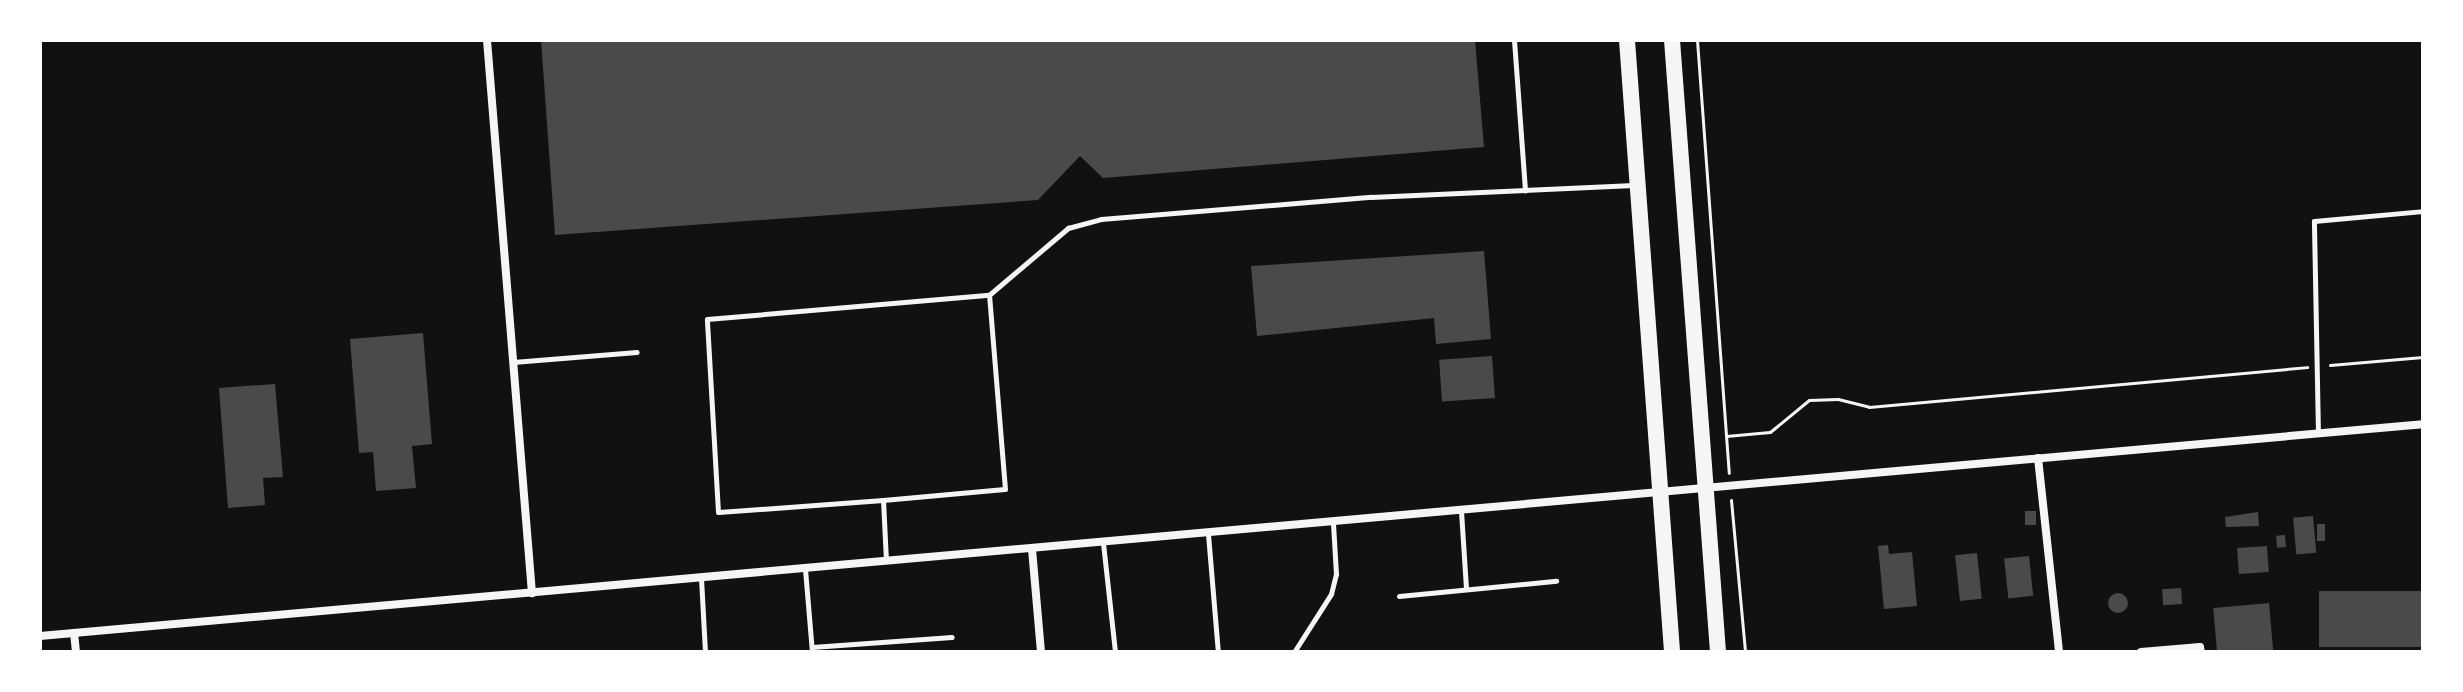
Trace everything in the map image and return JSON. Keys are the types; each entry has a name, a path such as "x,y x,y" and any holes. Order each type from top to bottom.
{"main road":[{"path":"1627,40 1672,652"},
{"path":"1672,40 1718,652"}],"street":[{"path":"487,40 532,593"},
{"path":"40,636 2423,424"},
{"path":"2038,458 2059,652"},
{"path":"1032,549 1041,652"},
{"path":"74,633 76,652"},
{"path":"2141,652 2200,647 2201,652"}],"lane":[{"path":"1514,40 1525,191"},
{"path":"989,295 1005,489 718,512 707,319 989,295 1068,228 1101,219 1371,197 1637,185"},
{"path":"2318,434 2313,367 2314,221 2423,211"},
{"path":"513,362 637,352"},
{"path":"883,500 886,562"},
{"path":"1461,511 1466,589"},
{"path":"1294,652 1331,594 1336,574 1333,523"},
{"path":"1208,534 1218,652"},
{"path":"1103,543 1115,652"},
{"path":"805,569 812,649 952,637"},
{"path":"701,578 705,652"},
{"path":"1399,596 1556,581"}],"path":[{"path":"1697,40 1745,652"},
{"path":"1726,436 1770,432 1809,400 1838,399 1869,407 2423,357"}],"building":[{"path":"541,40 1475,40 1484,147 1103,178 1080,156 1038,200 555,235"},
{"path":"1484,251 1491,339 1436,344 1434,318 1257,336 1251,266"},
{"path":"423,333 432,444 412,446 416,488 376,491 373,452 359,453 350,339"},
{"path":"1492,356 1495,398 1442,402 1439,360"},
{"path":"275,384 283,477 263,478 265,505 228,508 219,388"},
{"path":"2025,511 2036,511 2036,525 2025,525"},
{"path":"2258,512 2259,526 2226,527 2225,517"},
{"path":"2313,516 2316,553 2296,555 2293,518"},
{"path":"2317,524 2325,524 2325,541 2317,541"},
{"path":"2285,535 2286,547 2277,548 2276,536"},
{"path":"1888,545 1889,554 1912,552 1917,606 1884,609 1878,546"},
{"path":"2267,546 2269,572 2239,574 2237,548"},
{"path":"1977,553 1982,599 1960,601 1955,555"},
{"path":"2029,556 2033,596 2008,598 2004,559"},
{"path":"2181,588 2182,604 2163,605 2162,589"},
{"path":"2319,591 2423,591 2423,647 2319,647"},
{"path":"2114,593 2122,593 2128,603 2122,613 2114,613 2108,607 2108,599"},
{"path":"2269,603 2273,652 2217,652 2213,608"}]}
